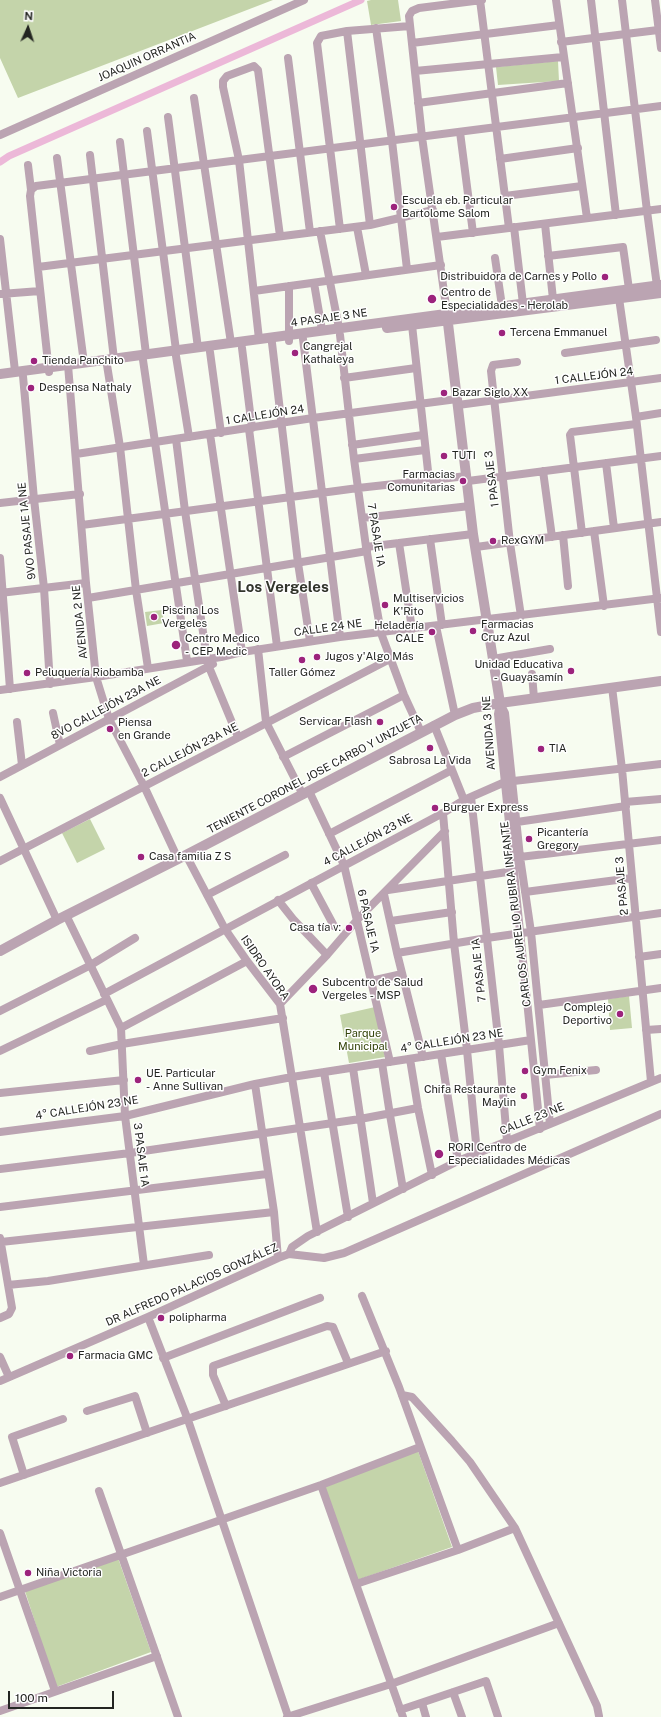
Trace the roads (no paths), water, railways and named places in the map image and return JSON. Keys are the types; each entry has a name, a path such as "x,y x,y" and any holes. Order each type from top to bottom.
{"street":[{"name":"JOAQUIN ORRANTIA","path":"0,135 304,0"},
{"path":"523,304 505,196 481,0 419,8 412,11 409,16 418,103 441,265 473,534 493,659 550,649"},
{"path":"556,0 563,57 574,117 587,218"},
{"path":"591,0 597,38 616,215"},
{"path":"622,0 646,211 660,288"},
{"path":"655,0 661,48"},
{"path":"412,43 559,24"},
{"path":"340,229 317,43 321,36 347,31 410,26"},
{"path":"376,28 392,141 407,269"},
{"path":"561,42 658,30"},
{"path":"347,31 370,225"},
{"path":"415,71 563,57"},
{"path":"288,58 310,232"},
{"path":"259,339 239,160 223,87 223,81 227,76 254,66 258,70 280,236"},
{"path":"418,103 568,83"},
{"path":"194,98 231,343"},
{"path":"31,190 36,186 661,106"},
{"path":"168,117 198,348"},
{"path":"147,130 176,353 189,437"},
{"path":"460,132 473,233"},
{"path":"120,142 165,514 187,661"},
{"path":"500,159 578,148"},
{"path":"90,155 102,258 127,519 148,668"},
{"path":"57,158 84,363"},
{"path":"28,166 49,370"},
{"path":"505,196 582,186"},
{"path":"437,237 661,209"},
{"path":"38,267 370,225 433,210"},
{"path":"545,224 553,299"},
{"path":"357,226 366,275"},
{"name":"7 PASAJE 1A","path":"320,231 339,331 362,518 381,632 404,695 421,732"},
{"name":"9VO PASAJE 1A NE","path":"0,239 3,293 19,373 34,499 44,588 50,684"},
{"path":"548,256 623,247 629,289"},
{"path":"495,258 502,306"},
{"path":"254,291 441,265"},
{"path":"314,283 322,330"},
{"path":"289,286 289,338"},
{"name":"4 PASAJE 3 NE","path":"176,353 210,352 242,348 272,343 322,330 339,331 412,325 502,306 629,289 660,288"},
{"name":"4 PASAJE 3 NE","path":"0,374 49,370 111,362 259,339 303,339 339,331 447,317 619,298 660,288"},
{"path":"3,293 40,290"},
{"path":"619,298 659,599 661,632"},
{"path":"412,325 429,480"},
{"path":"303,339 340,637"},
{"path":"565,353 656,340"},
{"path":"272,343 298,563 310,642"},
{"path":"242,348 257,502 277,646"},
{"path":"210,352 221,433"},
{"name":"4 PASAJE 3 NE","path":"69,367 84,363 111,362"},
{"name":"1 PASAJE 3","path":"517,362 492,365 491,371 510,542 521,616"},
{"name":"AVENIDA 2 NE","path":"69,367 86,583 96,677 109,719 182,857"},
{"path":"344,378 416,368"},
{"name":"4 PASAJE 3 NE","path":"0,379 19,373"},
{"name":"1 CALLEJÓN 24","path":"76,454 313,418 420,404 494,400 661,378"},
{"path":"582,533 570,435 572,432 636,420 661,413"},
{"path":"210,434 242,652"},
{"path":"352,445 423,435"},
{"path":"176,439 185,511 208,663 238,737"},
{"path":"354,459 425,450"},
{"path":"82,525 358,488 429,480 503,476 661,456"},
{"path":"606,463 614,528"},
{"path":"543,471 552,537"},
{"path":"0,503 80,494"},
{"path":"362,518 470,506"},
{"path":"476,547 661,522"},
{"path":"594,531 604,606"},
{"path":"88,598 330,558 399,543 473,534"},
{"path":"563,535 568,586"},
{"path":"430,539 439,625 455,715"},
{"path":"399,543 412,629"},
{"path":"0,558 1,593 10,689"},
{"path":"1,593 86,583"},
{"name":"CALLE 24 NE","path":"0,690 96,677 187,661 208,663 221,657 242,652 340,637 659,599"},
{"name":"6 PASAJE 1A","path":"258,649 266,722 283,757 306,793 329,834 344,865 371,981 386,1062 390,1114 403,1189"},
{"name":"2 CALLEJÓN 23A NE","path":"0,862 266,722 390,659"},
{"name":"AVENIDA 3 NE","path":"493,659 500,703 498,714 508,781"},
{"name":"8VO CALLEJÓN 23A NE","path":"0,777 109,719 208,663"},
{"path":"532,674 534,698"},
{"name":"TENIENTE CORONEL JOSE CARBO Y UNZUETA","path":"0,951 61,918 455,715 473,708 500,703 661,681"},
{"name":"2 PASAJE 3","path":"612,687 622,769 651,1082"},
{"path":"283,757 404,695"},
{"path":"53,713 60,745"},
{"path":"17,722 22,765"},
{"name":"7 PASAJE 1A","path":"434,725 452,770 468,798 480,876 499,1045 507,1141"},
{"name":"4 CALLEJÓN 23 NE","path":"0,1050 105,997 225,929 443,813 468,798 508,781 661,764"},
{"path":"329,834 452,770"},
{"name":"CARLOS AURELIO RUBIRA INFANTE","path":"508,781 517,822 520,857 531,932 550,1124"},
{"name":"CARLOS AURELIO RUBIRA INFANTE","path":"508,781 514,871 540,1128"},
{"name":"3 PASAJE 1A","path":"0,798 4,815 122,1028 125,1116 144,1265"},
{"path":"517,822 661,799"},
{"path":"443,813 454,943 467,1050 477,1153"},
{"path":"280,1004 327,955 357,920 445,831"},
{"path":"520,857 661,840"},
{"path":"207,895 285,855"},
{"name":"ISIDRO AYORA","path":"182,857 207,895 225,929 280,1004 317,1232"},
{"path":"386,892 514,871"},
{"path":"525,892 632,878"},
{"path":"311,883 334,926"},
{"path":"386,892 397,953 423,1057"},
{"path":"278,900 293,919 327,955"},
{"path":"391,921 452,912"},
{"path":"397,953 487,938 661,913"},
{"path":"0,1011 89,966 135,938"},
{"path":"639,957 661,954"},
{"path":"122,1028 247,961"},
{"path":"371,981 402,974"},
{"path":"539,1005 661,988"},
{"path":"90,1052 122,1044 283,1018"},
{"path":"646,1030 661,1029"},
{"name":"4° CALLEJÓN 23 NE","path":"0,1132 125,1116 255,1084 292,1077 531,1040"},
{"path":"441,1054 458,1161"},
{"path":"410,1059 418,1108 432,1175"},
{"path":"353,1068 373,1203"},
{"path":"546,1075 596,1070"},
{"path":"324,1072 348,1217"},
{"name":"CALLE 23 NE","path":"289,1254 292,1247 303,1238 348,1217 458,1161 661,1078"},
{"path":"0,1093 124,1080"},
{"path":"255,1084 267,1174 274,1212 278,1258"},
{"path":"0,1169 130,1153 332,1124 418,1108"},
{"name":"DR ALFREDO PALACIOS GONZÁLEZ","path":"0,1381 148,1317 278,1258 289,1254 324,1258 344,1253 661,1114"},
{"path":"0,1207 267,1174"},
{"path":"0,1318 10,1314 12,1310 8,1285 3,1274 0,1240 274,1212"},
{"path":"8,1285 48,1281 209,1255"},
{"path":"362,1296 386,1351 458,1550"},
{"path":"163,1358 320,1298"},
{"path":"148,1317 188,1420 288,1717 391,1684 559,1623"},
{"path":"226,1406 213,1375 213,1366 327,1326 333,1327 348,1364"},
{"path":"0,1483 188,1420 386,1351"},
{"path":"0,1357 9,1377"},
{"path":"402,1395 412,1397 470,1462 515,1528 597,1706 599,1716"},
{"path":"87,1411 135,1396 147,1433"},
{"path":"24,1475 12,1437 63,1419"},
{"path":"0,1597 320,1485 420,1448"},
{"path":"320,1485 401,1714 422,1703 486,1681 498,1717"},
{"path":"99,1491 178,1717"},
{"path":"356,1584 458,1550 515,1528"},
{"path":"0,1533 55,1691"},
{"path":"0,1711 157,1656"},
{"path":"453,1692 462,1717"},
{"path":"422,1703 426,1717"}],"waterway":[{"path":"0,162 9,156 361,0"}],"place":[{"name":"Escuela eb. Particular Bartolome Salom","path":"394,207"},
{"name":"Distribuidora de Carnes y Pollo","path":"605,277"},
{"name":"Centro de Especialidades - Herolab","path":"432,299"},
{"name":"Tercena Emmanuel","path":"502,333"},
{"name":"Cangrejal Kathaleya","path":"295,353"},
{"name":"Tienda Panchito","path":"34,361"},
{"name":"Despensa Nathaly","path":"31,388"},
{"name":"Bazar Siglo XX","path":"444,393"},
{"name":"TUTI","path":"444,456"},
{"name":"Farmacias Comunitarias","path":"463,481"},
{"name":"RexGYM","path":"493,541"},
{"name":"Multiservicios K'Rito","path":"385,605"},
{"name":"Piscina Los Vergeles","path":"154,617"},
{"name":"Farmacias Cruz Azul","path":"473,631"},
{"name":"Heladería CALE","path":"432,632"},
{"name":"Centro Medico - CEP Medic","path":"176,645"},
{"name":"Jugos y'Algo Más","path":"317,657"},
{"name":"Taller Gómez","path":"302,660"},
{"name":"Unidad Educativa - Guayasamín","path":"571,671"},
{"name":"Peluquería Riobamba","path":"27,673"},
{"name":"Servicar Flash","path":"380,722"},
{"name":"Piensa en Grande","path":"110,729"},
{"name":"Sabrosa La Vida","path":"430,748"},
{"name":"TIA","path":"541,749"},
{"name":"Burguer Express","path":"435,808"},
{"name":"Picantería Gregory","path":"529,839"},
{"name":"Casa familia Z S","path":"141,857"},
{"name":"Casa tía v:","path":"349,928"},
{"name":"Subcentro de Salud Vergeles - MSP","path":"313,989"},
{"name":"Complejo Deportivo","path":"620,1014"},
{"name":"Gym Fenix","path":"525,1071"},
{"name":"UE. Particular - Anne Sullivan","path":"138,1080"},
{"name":"Chifa Restaurante Maylin","path":"524,1096"},
{"name":"RORI Centro de Especialidades Médicas","path":"439,1154"},
{"name":"polipharma","path":"161,1318"},
{"name":"Farmacia GMC","path":"70,1356"},
{"name":"Niña Victoria","path":"28,1573"}],"district":[{"name":"Los Vergeles","path":"283,587"}],"park label":[{"name":"Parque Municipal","path":"363,1040"}]}
